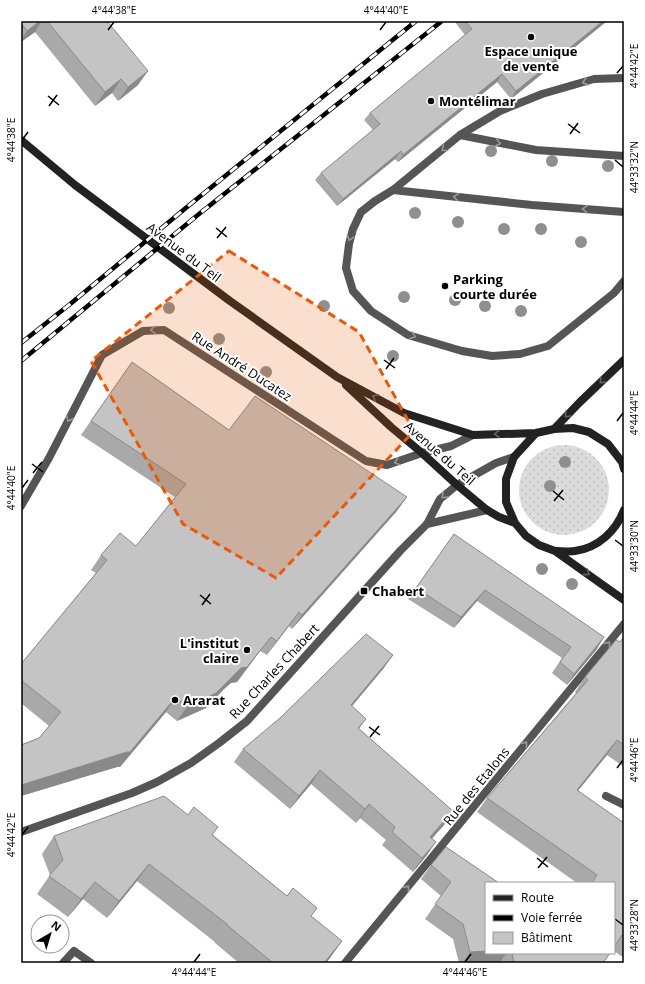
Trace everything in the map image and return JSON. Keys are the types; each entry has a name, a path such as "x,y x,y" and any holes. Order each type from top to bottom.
{"main road":[{"name":"Avenue du Teil","path":"21,140 75,185 337,377 391,427 487,510 499,517 515,523"},
{"path":"554,429 624,360"},
{"name":"Avenue du Teil","path":"337,377 404,413 473,435 536,433 554,429 573,428 589,432 608,444 623,462"},
{"path":"536,433 514,457 506,479 506,502 515,523 526,536 539,545 555,550 574,551 593,546 609,535 620,520 624,510"},
{"path":"620,520 624,529"},
{"path":"555,550 624,600"}],"street":[{"path":"624,78 594,79 542,94 500,111 460,135 394,190 374,201 361,212 353,229 349,244 346,268 353,291 371,311 408,335 462,352 492,356 520,354 548,346 614,293 624,280"},
{"path":"460,135 536,150 624,156"},
{"path":"394,190 532,205 624,212"},
{"name":"Rue André Ducatez","path":"21,506 49,458 102,355 143,331 164,330 366,461 387,465 422,453 450,446 473,435"},
{"name":"Rue Charles Chabert","path":"21,832 132,793 157,782 192,763 248,721 401,550 427,524 440,498 457,485 496,464 514,457"},
{"path":"427,524 487,510"},
{"name":"Rue des Etalons","path":"345,963 624,624"},
{"path":"606,796 624,805"},
{"path":"63,963 74,950 91,963"}],"highlighted area":[{"path":"229,251 359,332 414,431 276,578 183,524 91,361"}],"shaded area":[{"path":"555,445 573,445 589,452 602,465 609,481 609,499 602,515 589,528 573,535 555,535 539,528 526,515 519,499 519,481 526,465 539,452"}],"building":[{"path":"21,21 40,21 27,31"},
{"path":"47,21 107,21 148,71 128,87 121,79 105,92"},
{"name":"Montélimar","path":"465,21 603,21 516,91 502,74 403,155 401,151 343,199 321,173 380,124 370,113 472,29"},
{"path":"132,362 229,430 255,396 407,497 302,615 299,612 277,641 271,637 247,667 241,668 216,693 187,707 176,697 130,752 21,785 21,745 39,738 61,712 21,680 21,664 107,560 101,555 120,533 136,546 186,484 91,421"},
{"path":"454,534 604,637 574,674 560,662 571,647 485,590 461,617 416,588"},
{"path":"366,634 393,655 351,705 366,719 358,728 453,811 430,837 436,842 422,858 392,832 395,827 369,804 365,809 320,770 299,796 243,749 280,718"},
{"path":"624,637 624,745 617,740 577,790 624,823 624,936 622,935 615,946 615,882 593,882 597,875 487,798 588,680 585,677 616,640 620,642"},
{"path":"164,796 188,815 194,807 218,827 212,835 287,896 293,888 317,908 311,916 342,941 324,963 273,963 227,924 149,864 119,901 95,882 81,899 49,876 63,860 54,836"},
{"path":"446,847 498,882 485,882 485,951 470,952 463,924 435,904 451,882 431,865"},
{"path":"512,954 609,954 603,963 514,963"}],"railway":[{"path":"21,343 416,21"},
{"path":"21,361 199,214 442,21"}],"place":[{"name":"Espace unique de vente","path":"531,37"},
{"name":"Montélimar","path":"431,101"},
{"name":"Parking courte durée","path":"445,286"},
{"name":"Chabert","path":"364,591"},
{"name":"L'institut claire","path":"247,650"},
{"name":"Ararat","path":"175,700"}]}
